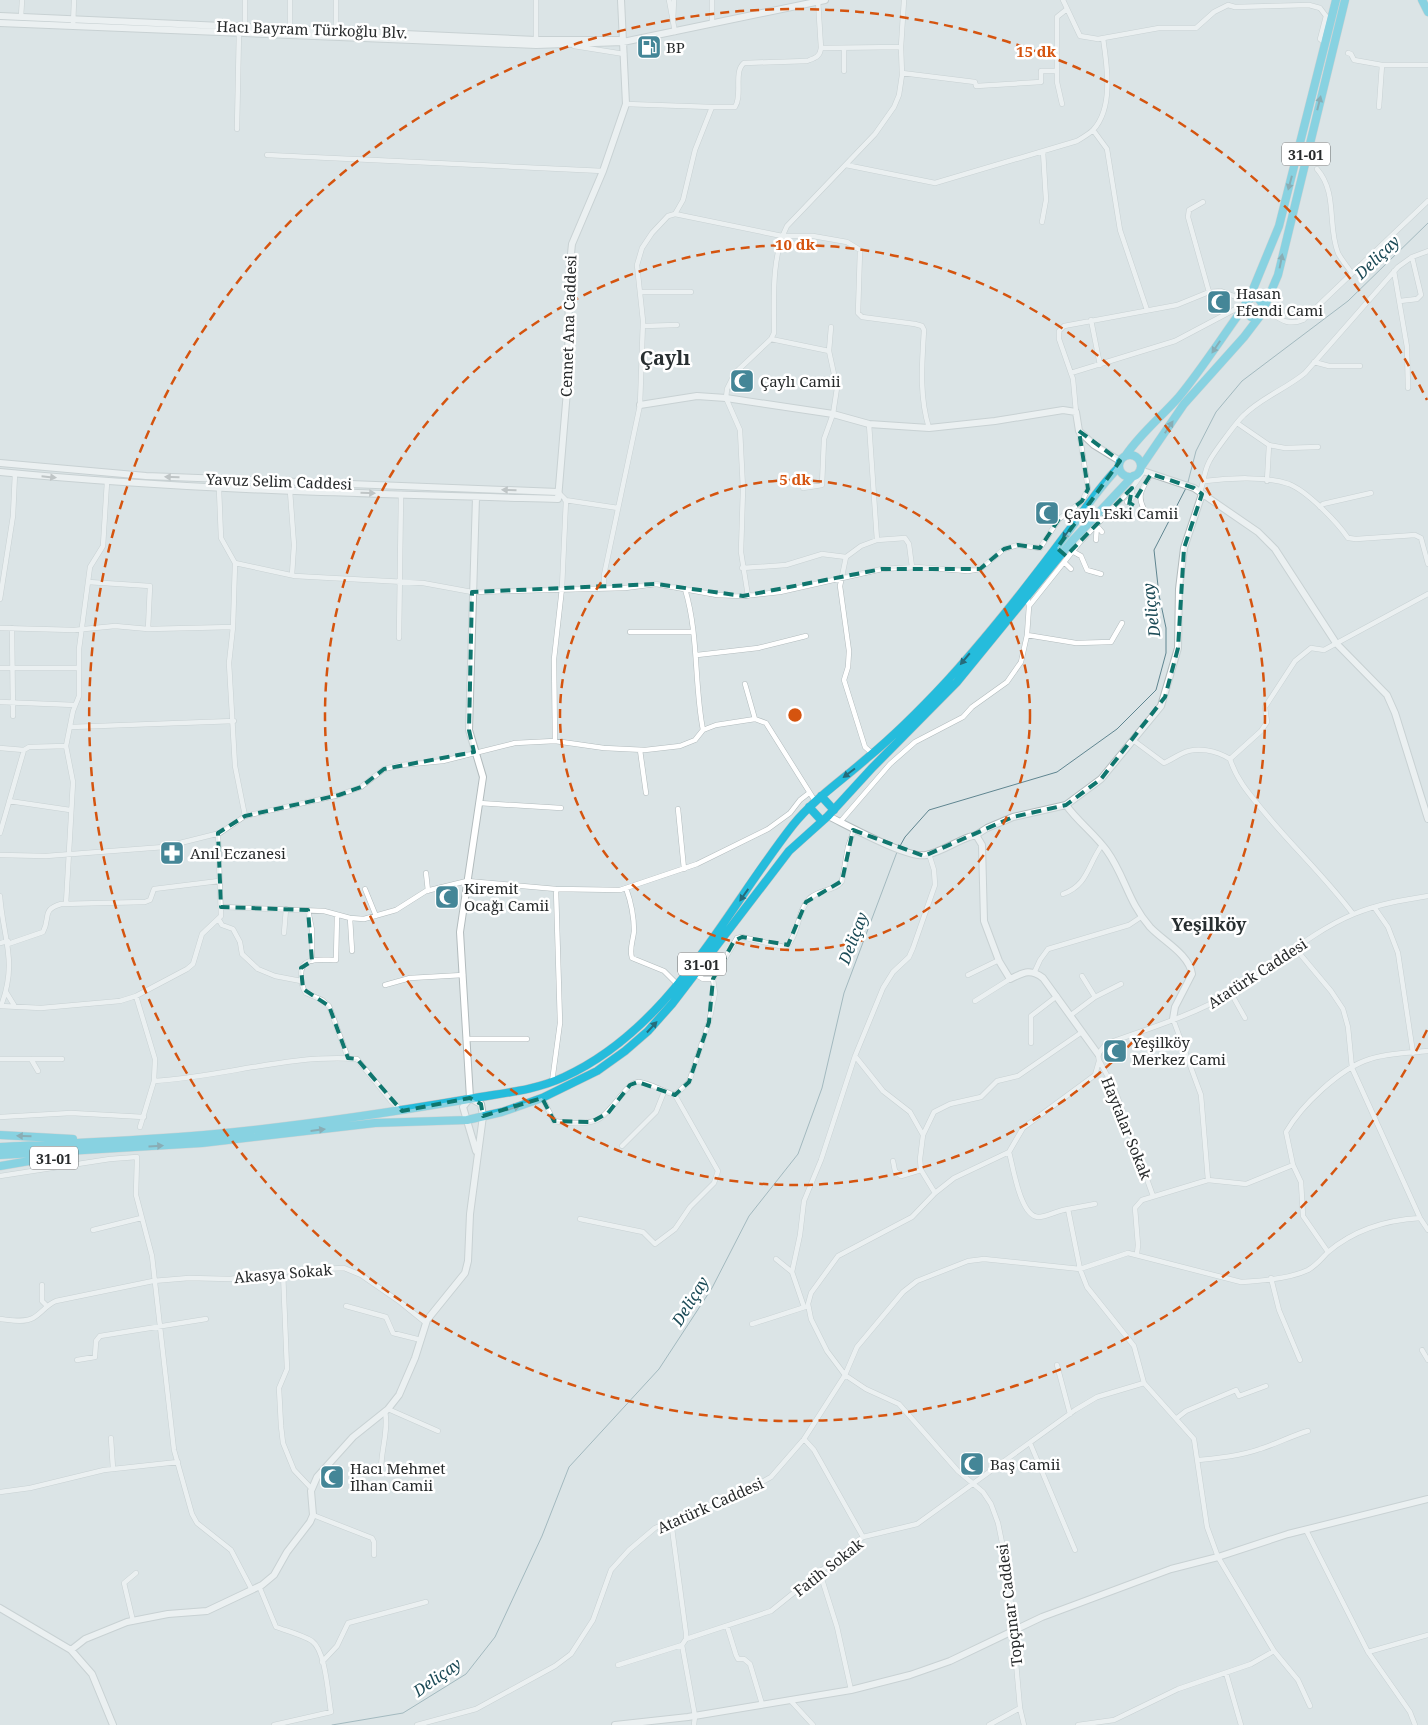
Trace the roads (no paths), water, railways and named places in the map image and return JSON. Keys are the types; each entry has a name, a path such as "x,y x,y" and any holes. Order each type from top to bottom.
{"highway":[{"name":"31-01","path":"1126,455 1147,428 1177,399 1202,368 1246,303 1279,226 1336,0"},
{"name":"31-01","path":"1141,469 1184,404 1244,338 1263,310 1278,275 1345,0"},
{"path":"1422,0 1428,12"},
{"path":"1258,298 1263,310 1251,317 1246,314 1246,303 1258,298"},
{"path":"1126,455 1138,458 1141,469 1133,476 1124,475 1120,464 1126,455"},
{"name":"31-01","path":"0,1166 107,1145 402,1111 470,1098 503,1094 552,1083 591,1064 642,1025 677,984 780,844 815,801 873,754 950,678 1120,464"},
{"name":"31-01","path":"0,1135 107,1145 202,1143 375,1123 467,1120 542,1098 597,1071 625,1051 648,1031 695,974 789,851 828,816 957,682 1028,602 1072,541 1133,476"},
{"path":"815,801 828,816"},
{"path":"815,801 828,816"},
{"path":"0,1147 107,1145"},
{"path":"0,1155 107,1145"}],"street":[{"path":"21,17 22,0"},
{"path":"73,23 74,0"},
{"path":"237,129 241,28 245,0"},
{"path":"290,0 290,29"},
{"path":"336,0 336,30"},
{"path":"536,0 536,43"},
{"name":"Cennet Ana Caddesi","path":"558,495 568,379 569,273 572,244 603,171 626,104 624,41 620,0"},
{"path":"669,0 674,30"},
{"path":"673,21 674,0"},
{"path":"712,0 712,21"},
{"path":"674,30 811,0"},
{"path":"624,41 821,0 821,48 816,58 744,63 740,71 739,102 735,107 626,104"},
{"path":"748,596 742,568 741,552 743,452 740,430 726,398 735,374 771,339 774,333 775,277 782,236 787,226 875,134 894,107 899,95 902,73 901,46 904,0"},
{"path":"1063,0 1080,36 1103,38 1160,28 1196,28 1214,12 1228,5 1235,8 1301,2 1320,8 1326,16 1320,39 1325,44"},
{"path":"1062,104 1057,82 1057,17 1067,9"},
{"name":"Hacı Bayram Türkoğlu Blv.","path":"0,16 73,23"},
{"name":"Hacı Bayram Türkoğlu Blv.","path":"0,23 73,23 336,30 565,45 624,41"},
{"name":"Hacı Bayram Türkoğlu Blv.","path":"241,28 536,43 624,41"},
{"path":"846,165 935,183 1076,141 1094,130 1104,108 1108,90 1103,38"},
{"path":"565,45 624,54"},
{"path":"821,48 901,46"},
{"path":"844,48 844,71"},
{"path":"1348,53 1351,54 1354,60 1382,65 1428,65"},
{"path":"1379,107 1382,65"},
{"path":"902,73 975,82 976,86 1041,82 1041,71 1057,71"},
{"path":"604,588 604,575 640,405 643,326 637,265 642,248 663,222 675,214 683,200 695,150 712,107"},
{"path":"1094,130 1107,149 1120,230 1147,310"},
{"path":"1042,222 1046,200 1043,151"},
{"path":"267,155 603,171"},
{"path":"1317,170 1326,180 1330,193 1338,254 1352,272"},
{"path":"1263,310 1285,323 1294,323 1302,320 1428,201"},
{"path":"1203,202 1190,210 1188,217 1209,292"},
{"path":"675,214 782,236 813,236 847,242 860,250 858,313 862,317 922,326 924,330 923,410 929,428"},
{"path":"828,816 854,830 906,852 924,856 976,836 987,828 1013,817 1066,805 1101,779 1161,706 1170,680 1178,648 1180,566 1199,491 1205,481 1208,462 1242,416 1268,396 1290,386 1314,362 1394,271 1412,257 1428,251"},
{"path":"1400,301 1417,299 1421,295 1412,257"},
{"path":"1394,271 1407,347 1408,388"},
{"path":"235,563 292,575 423,583 472,592 604,588 656,584 717,595 748,596 780,592 882,569 912,568 968,571 980,569 1004,549 1018,545 1040,548 1059,519 1082,501 1088,490 1071,373 1058,331 1064,326 1091,320 1178,305 1209,292 1221,291 1246,303"},
{"path":"640,292 691,292"},
{"path":"1071,373 1175,341 1246,303"},
{"path":"1091,320 1100,365"},
{"path":"643,326 677,325"},
{"path":"803,488 822,485 824,439 833,414 837,388 829,351 831,327"},
{"path":"771,339 829,351"},
{"path":"1314,362 1330,366 1360,366"},
{"path":"640,405 697,396 726,398 833,414 869,424 929,428 995,421 1063,410 1076,412"},
{"path":"1237,423 1269,445 1285,448 1318,447"},
{"path":"869,424 877,540"},
{"path":"1079,431 1094,445 1120,464"},
{"path":"1267,481 1269,445"},
{"name":"Yavuz Selim Caddesi","path":"0,463 94,473 558,495"},
{"path":"840,822 890,764 915,742 963,717 972,707 1007,682 1021,662 1027,635 1028,602 1072,551 1132,488 1141,469 1199,491 1258,532 1275,549 1336,642 1387,694 1395,713 1428,819"},
{"name":"Yavuz Selim Caddesi","path":"0,472 107,482 219,489 476,497 558,495"},
{"path":"0,599 13,516 15,473"},
{"path":"1139,500 1140,491 1151,474"},
{"path":"219,479 221,538 235,563 233,628 229,663 234,721 235,766 244,816"},
{"path":"1205,481 1225,479 1267,481 1291,485 1333,518 1348,538 1415,535 1421,538 1428,564"},
{"path":"66,904 67,853 72,782 66,746 79,696 82,628 90,567 103,546 107,482"},
{"path":"1127,502 1132,496 1132,488"},
{"path":"290,491 294,545 292,575"},
{"path":"1320,507 1323,504 1371,493"},
{"path":"399,638 401,494"},
{"path":"558,495 566,500 618,508"},
{"path":"1132,496 1139,500 1144,509"},
{"path":"476,497 469,723 474,752 479,759 483,778 460,932 470,1098 463,1108 477,1156"},
{"path":"554,741 554,659 562,588 566,500"},
{"path":"1097,525 1102,532"},
{"path":"1096,540 1097,525"},
{"path":"873,754 865,747 844,680 848,667 849,651 840,586 846,557 861,546 877,540 905,538 909,544 912,568"},
{"path":"1072,551 1081,556 1086,570 1101,574"},
{"path":"742,568 786,565 822,554 846,557"},
{"path":"1064,562 1071,568"},
{"path":"88,582 150,586 148,629"},
{"path":"685,590 690,606 697,655 699,710 703,730"},
{"path":"1230,759 1261,732 1267,722 1265,707 1295,661 1312,648 1324,650 1428,594"},
{"path":"1027,635 1076,643 1111,642 1122,623"},
{"path":"0,628 74,630 116,626 148,629 233,628"},
{"path":"12,628 13,716"},
{"path":"630,632 693,632"},
{"path":"697,655 758,648 806,636"},
{"path":"0,668 79,668"},
{"path":"745,684 755,719"},
{"path":"0,702 76,705"},
{"path":"0,855 46,856 164,847 218,833 244,816 339,795 361,787 384,769 401,765 443,761 515,743 554,741 604,748 640,750 680,746 695,740 703,730 716,725 755,719 766,723 815,801"},
{"path":"71,727 234,721"},
{"path":"1134,740 1164,763 1184,752 1194,750 1218,752 1230,759 1235,776 1251,797 1289,842 1334,889 1353,914"},
{"path":"0,748 24,750 29,747 66,746"},
{"path":"0,834 24,750"},
{"path":"640,750 646,793"},
{"path":"221,907 308,910 350,918 376,916 396,910 428,891 467,881 556,889 620,890 697,864 768,829 790,813 800,800 809,793"},
{"path":"9,801 70,810"},
{"path":"479,803 561,808"},
{"path":"1066,805 1102,845 1122,877 1128,896 1141,917 1185,958 1191,968 1192,974 1175,1007 1173,1019 1200,1095 1208,1180"},
{"path":"678,809 684,868"},
{"path":"676,1096 689,1082 710,1022 714,993 713,979 737,938 742,937 784,947 788,946 810,897 840,885 848,847 854,830"},
{"path":"218,833 221,907 219,920 222,925 233,929 240,942 242,954 258,969 274,976 301,981"},
{"path":"976,836 979,838 982,846 984,921 999,960 1010,979"},
{"path":"1063,894 1074,890 1082,883 1094,856 1102,845"},
{"path":"792,1272 800,1235 804,1201 821,1160 854,1056 883,988 893,972 909,957 914,948 935,885 934,870 929,854"},
{"path":"426,873 428,891"},
{"path":"0,942 8,942 43,932 48,911 52,906 145,902 150,900 154,889 219,881"},
{"path":"626,888 633,913 633,939 630,951 632,958 664,971 677,984"},
{"path":"366,889 376,916"},
{"path":"552,1083 560,1023 556,889"},
{"path":"0,896 0,906 8,942 10,976 0,1006 14,1005 41,1008 120,1001 136,996 193,964 202,934 219,920"},
{"name":"Atatürk Caddesi","path":"1009,1152 1022,1128 1095,1076 1098,1058 1106,1044 1199,1010 1231,993 1295,948 1353,914 1374,907 1428,896"},
{"path":"1374,907 1388,927 1398,953 1413,1053"},
{"path":"284,933 286,909"},
{"path":"308,910 312,930 312,961"},
{"path":"336,915 336,960 312,961 304,964 301,968 301,981 306,993 322,1000 329,1006 348,1058"},
{"path":"1035,971 1048,949 1129,925 1141,917"},
{"path":"350,918 352,952"},
{"path":"1295,948 1331,991 1343,1009 1348,1027 1352,1068 1420,1218 1428,1230"},
{"path":"968,975 999,960"},
{"path":"975,1001 1010,979 1027,971 1035,971 1043,978 1071,1015 1098,1058"},
{"path":"695,974 703,978 713,979"},
{"path":"385,985 410,978 463,975"},
{"path":"1082,976 1095,997"},
{"path":"1071,1015 1095,997 1121,984"},
{"path":"6,992 14,1005"},
{"path":"1231,993 1245,1018"},
{"path":"136,996 155,1059 154,1081 140,1127"},
{"path":"1032,1043 1031,1016 1057,996"},
{"path":"935,1192 921,1170 923,1135 934,1112 950,1104 981,1097 997,1081 1018,1076 1082,1032"},
{"path":"465,1039 527,1039"},
{"path":"1328,1252 1303,1216 1300,1182 1293,1165 1286,1132 1295,1117 1312,1098 1352,1068 1379,1056 1428,1051"},
{"path":"854,1056 883,1091 910,1112 923,1135"},
{"path":"154,1081 247,1067 348,1058 357,1059 391,1101 402,1111"},
{"name":"Haytalar Sokak","path":"1098,1058 1115,1090 1153,1196"},
{"path":"0,1059 62,1059"},
{"path":"31,1059 38,1071"},
{"path":"542,1098 554,1121 591,1122 608,1113 630,1085 638,1082 676,1096 718,1171 714,1183 690,1207 676,1229 655,1244 643,1232 580,1219"},
{"path":"622,1146 656,1112 664,1092"},
{"path":"71,1650 85,1639 133,1621 168,1614 207,1611 252,1590 274,1575 287,1552 310,1522 312,1514 312,1489 317,1477 353,1437 387,1410 399,1395 426,1323 465,1272 468,1261 470,1214 483,1116 481,1104 470,1098"},
{"path":"0,1109 0,1117 71,1113 144,1117"},
{"path":"806,1307 811,1294 838,1256 912,1217 935,1192 954,1178 1009,1152 1021,1197 1028,1213 1035,1217 1042,1217 1059,1210 1095,1204"},
{"path":"0,1176 110,1159 138,1158 136,1195 152,1256 153,1281 174,1450 192,1514 197,1524 231,1550 252,1590"},
{"path":"893,1161 895,1171 901,1176 921,1170"},
{"path":"1137,1254 1135,1208 1142,1200 1208,1180 1246,1184 1293,1165"},
{"path":"1068,1209 1080,1269 1087,1287 1134,1346 1144,1383 1194,1439 1207,1527 1218,1557 1274,1651 1298,1680 1310,1706"},
{"path":"92,1230 141,1218"},
{"path":"1080,1269 1128,1253 1241,1282 1272,1278 1310,1269 1328,1252 1370,1226 1393,1220 1420,1218"},
{"name":"Atatürk Caddesi","path":"417,1725 476,1709 571,1654 593,1620 611,1570 629,1550 655,1528 753,1487 771,1476 804,1440 845,1374 857,1347 903,1292 917,1281 968,1261 984,1259 1080,1269"},
{"path":"776,1260 792,1272 811,1319 828,1352 845,1374"},
{"name":"Akasya Sokak","path":"46,1305 88,1293 153,1281 189,1278 230,1279 283,1272 344,1268 361,1275 426,1323"},
{"path":"283,1272 287,1369 279,1388 281,1426 284,1443 294,1470 312,1489"},
{"path":"1272,1278 1279,1310 1300,1360"},
{"path":"0,1319 22,1321 32,1319 46,1305 42,1301 42,1285"},
{"path":"346,1306 386,1318 393,1333 421,1340"},
{"path":"752,1324 806,1307"},
{"path":"77,1360 96,1357 96,1341 100,1336 206,1319"},
{"path":"1422,1350 1428,1360"},
{"path":"1057,1365 1070,1414"},
{"name":"Topçınar Caddesi","path":"845,1374 866,1389 899,1404 972,1484 983,1492 991,1504 998,1523 1008,1572 1020,1708 1024,1725"},
{"name":"Fatih Sokak","path":"686,1639 771,1611 863,1538 917,1524 1070,1414 1097,1397 1144,1383"},
{"path":"1177,1418 1186,1412 1236,1390 1240,1396 1266,1386"},
{"path":"387,1410 438,1431"},
{"path":"381,1474 387,1410"},
{"path":"1198,1460 1252,1451 1308,1431"},
{"path":"111,1438 113,1468"},
{"path":"804,1440 814,1450 863,1538"},
{"path":"1030,1443 1075,1550"},
{"path":"0,1492 30,1488 113,1468 178,1462"},
{"path":"614,1725 695,1716 851,1690 910,1675 950,1661 1014,1628 1171,1569 1218,1557 1306,1530 1428,1499"},
{"path":"312,1514 372,1538 374,1542 374,1555"},
{"path":"618,1665 682,1645 686,1639 671,1521"},
{"path":"1306,1530 1368,1652 1410,1712 1415,1725"},
{"path":"133,1621 124,1583 136,1573"},
{"path":"820,1573 837,1627 851,1690"},
{"path":"259,1586 276,1627 313,1642 322,1662 331,1712 274,1725"},
{"path":"322,1662 337,1646 348,1623 426,1602"},
{"path":"0,1608 71,1650 92,1674 113,1725"},
{"path":"727,1626 736,1656 738,1659 744,1659 750,1664 762,1704"},
{"path":"1368,1652 1428,1634"},
{"path":"682,1645 695,1716 694,1725"},
{"path":"1078,1725 1114,1720 1178,1689 1251,1664 1274,1651"},
{"path":"1226,1673 1241,1725"},
{"path":"790,1700 813,1725"},
{"path":"989,1725 1020,1708"}],"waterway":[{"name":"Deliçay","path":"1188,482 1196,451 1216,412 1242,381 1348,301 1428,223"},
{"name":"Deliçay","path":"900,846 905,837 929,810 1057,772 1117,729 1156,690 1166,653 1166,628 1159,595 1154,550 1186,488"},
{"name":"Deliçay","path":"332,1725 403,1713 466,1674 495,1637 542,1536 569,1467 659,1369 712,1288 749,1216 798,1154 822,1088 844,993 897,852"}],"place":[{"name":"BP","path":"649,47"},
{"name":"Hasan Efendi Cami","path":"1219,302"},
{"name":"Çaylı Camii","path":"742,381"},
{"name":"Çaylı Eski Camii","path":"1047,513"},
{"name":"Anıl Eczanesi","path":"172,853"},
{"name":"Kiremit Ocağı Camii","path":"447,897"},
{"name":"Yeşilköy Merkez Cami","path":"1115,1051"},
{"name":"Baş Camii","path":"972,1464"},
{"name":"Hacı Mehmet İlhan Camii","path":"332,1477"}],"district":[{"name":"Çaylı","path":"665,357"},
{"name":"Yeşilköy","path":"1209,924"}]}
